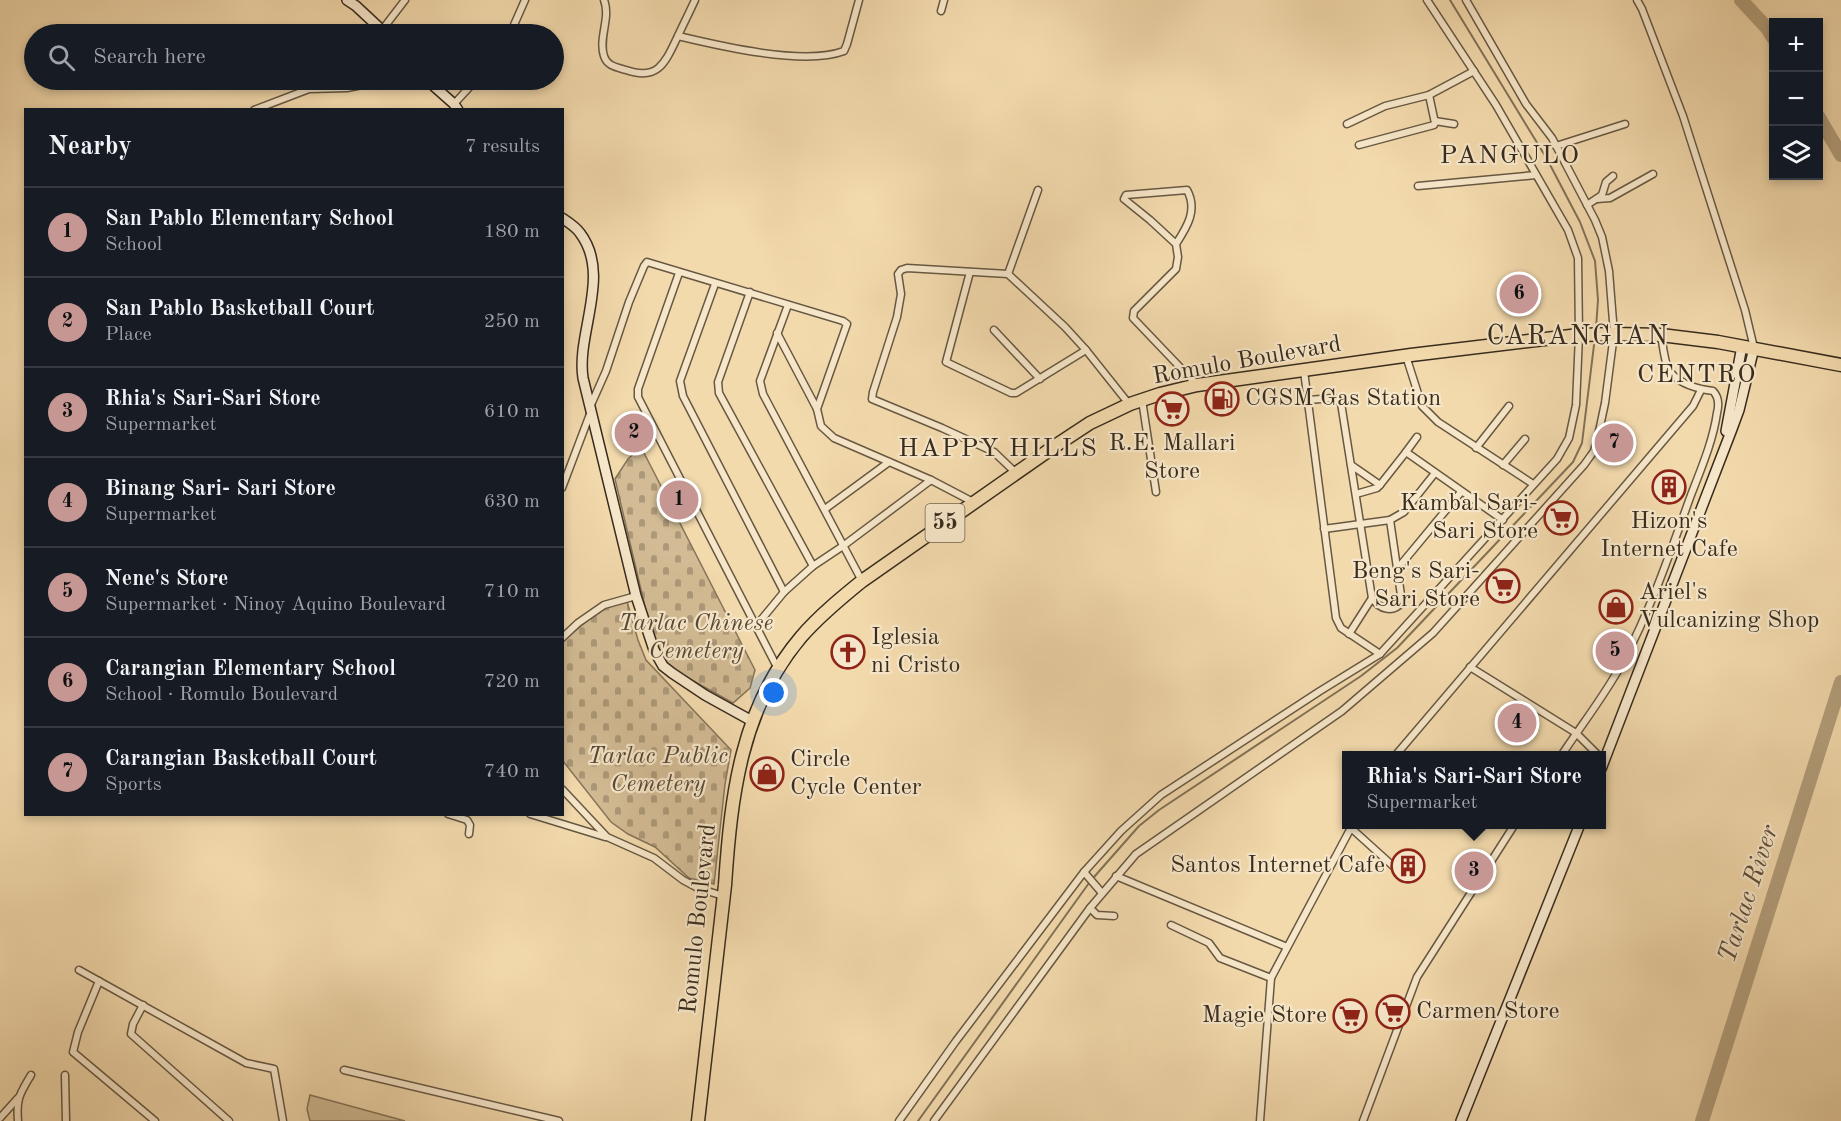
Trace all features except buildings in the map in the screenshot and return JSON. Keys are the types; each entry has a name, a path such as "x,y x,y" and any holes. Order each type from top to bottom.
{"highway":[{"name":"Romulo Boulevard","path":"698,1121 727,849 738,771 752,721 762,699 802,636 841,597 862,580 1090,423 1136,402 1197,385 1579,335 1661,336 1753,348 1841,365"}],"main road":[{"path":"353,2 376,24"},
{"path":"438,90 456,107"},
{"path":"564,220 580,232 590,253 594,277 581,367 636,596 654,650 663,666 752,721"},
{"path":"1606,751 1726,443 1726,431 1753,348"},
{"path":"1461,1121 1578,829"}],"street":[{"path":"389,24 405,0"},
{"path":"514,24 525,0"},
{"path":"604,0 607,7 604,58 609,64 638,74 654,71 665,63 695,0"},
{"path":"678,36 737,49 800,56 833,55 844,51 859,0"},
{"path":"940,11 944,0"},
{"path":"899,1121 956,1041 1084,872 1121,831 1161,795 1380,654 1557,459 1569,438 1576,405 1579,335 1578,258 1568,230 1496,105 1427,0"},
{"path":"934,1121 1102,892 1136,854 1342,711 1433,633 1594,451 1605,403 1614,334 1609,271 1602,237 1556,146 1526,104 1466,0"},
{"path":"1636,0 1642,9 1683,116 1746,310 1753,348"},
{"path":"1347,124 1385,106 1429,95 1474,71"},
{"path":"259,108 306,90"},
{"path":"456,107 468,90"},
{"path":"1359,145 1434,125 1429,95"},
{"path":"1435,121 1454,124"},
{"path":"1556,146 1625,124"},
{"path":"1597,199 1610,198 1653,174"},
{"path":"1419,186 1536,175"},
{"path":"1587,206 1603,194 1607,181 1613,176"},
{"path":"1008,274 1038,190"},
{"path":"1176,244 1188,225 1191,214 1187,190 1125,195 1124,199 1176,244 1178,257 1176,269 1134,311 1133,318 1197,385"},
{"path":"564,482 629,302 644,266 648,262 847,324 817,409"},
{"path":"1016,473 994,452 872,399 897,317 901,294 898,274 901,270 908,268 1008,274 1065,327 1136,402 1156,492"},
{"path":"970,272 946,362 1011,393 1016,393 1086,350"},
{"path":"679,273 638,389 638,398 779,670"},
{"path":"715,284 680,381 683,396 784,592"},
{"path":"750,292 718,382 719,393 813,566"},
{"path":"788,305 760,381 763,394 862,580"},
{"path":"994,330 1040,379"},
{"path":"777,333 817,409 821,426 834,438 931,480 974,503"},
{"path":"1564,751 1623,661 1640,625 1682,521 1714,429 1718,411 1717,395 1713,391 1701,390 1671,373 1667,366 1661,336"},
{"path":"1406,356 1422,406 1438,422 1533,484"},
{"path":"1304,371 1336,618 1341,628 1380,654"},
{"path":"1399,751 1693,406 1701,390"},
{"path":"1308,400 1334,398 1341,403 1372,598 1382,608 1392,609 1398,607 1402,602 1390,520"},
{"path":"1476,448 1509,406"},
{"path":"1356,494 1377,488 1417,437"},
{"path":"1503,465 1525,439"},
{"path":"1406,452 1503,520"},
{"path":"825,509 889,462"},
{"path":"1351,465 1380,485"},
{"path":"1324,529 1360,526 1390,520 1404,512 1435,472"},
{"path":"756,626 784,592 813,566 931,480"},
{"path":"1398,568 1461,492"},
{"path":"564,636 604,605 636,596"},
{"path":"1349,633 1372,598"},
{"path":"1470,667 1576,734 1592,751"},
{"path":"564,791 607,837"},
{"path":"454,816 467,820 470,825 469,834"},
{"path":"537,816 607,837 654,858 698,888 723,896"},
{"path":"1260,1121 1270,978 1350,829"},
{"path":"1355,829 1393,866"},
{"path":"1363,1121 1417,977 1512,829"},
{"path":"1084,872 1102,892"},
{"path":"1116,876 1287,947"},
{"path":"1090,908 1097,915 1113,916"},
{"path":"1171,925 1209,943 1220,958 1270,978"},
{"path":"79,970 246,1063 274,1069 283,1121"},
{"path":"99,981 78,1032 73,1052 155,1121"},
{"path":"143,1005 133,1024 131,1034 229,1121"},
{"path":"344,1070 559,1121"},
{"path":"0,1118 18,1097 32,1075"},
{"path":"65,1075 66,1121"},
{"path":"18,1097 16,1106 18,1121"}],"green space":[{"name":"Tarlac Chinese Cemetery","path":"641,447 755,670 750,688 733,703 670,668 650,628 615,479 628,459"},
{"name":"Tarlac Public Cemetery","path":"626,598 646,660 731,750 714,884 689,878 655,847 628,834 611,822 564,762 564,640 609,602"},
{"path":"310,1095 405,1121 310,1121 307,1109"}],"waterway":[{"path":"1450,0 1547,159 1580,222 1595,261 1598,300 1596,328"},
{"name":"Tarlac River","path":"1741,0 1769,31"},
{"name":"Tarlac River","path":"1823,124 1841,155"},
{"path":"1094,877 1139,826 1159,810 1361,676 1397,648 1573,462 1582,443 1594,345"},
{"name":"Tarlac River","path":"1702,1121 1841,682"},
{"path":"918,1121 1089,883"}],"place":[{"name":"Carangian Elementary School","path":"1519,294"},
{"name":"CGSM Gas Station","path":"1222,399"},
{"name":"R.E. Mallari Store","path":"1172,409"},
{"name":"San Pablo Basketball Court","path":"634,433"},
{"name":"Carangian Basketball Court","path":"1614,443"},
{"name":"Hizon's Internet Cafe","path":"1669,487"},
{"name":"San Pablo Elementary School","path":"679,500"},
{"name":"Kambal Sari- Sari Store","path":"1561,518"},
{"name":"Beng's Sari- Sari Store","path":"1503,586"},
{"name":"Ariel's Vulcanizing Shop","path":"1616,607"},
{"name":"Nene's Store","path":"1615,651"},
{"name":"Iglesia ni Cristo","path":"848,652"},
{"name":"Binang Sari- Sari Store","path":"1517,723"},
{"name":"Circle Cycle Center","path":"767,774"},
{"name":"Santos Internet Cafe","path":"1408,866"},
{"name":"Rhia's Sari-Sari Store","path":"1474,871"},
{"name":"Carmen Store","path":"1393,1012"},
{"name":"Magie Store","path":"1350,1016"}],"district":[{"name":"PANGULO","path":"1510,156"},
{"name":"CARANGIAN","path":"1578,336"},
{"name":"CENTRO","path":"1697,375"},
{"name":"HAPPY HILLS","path":"998,449"}]}
